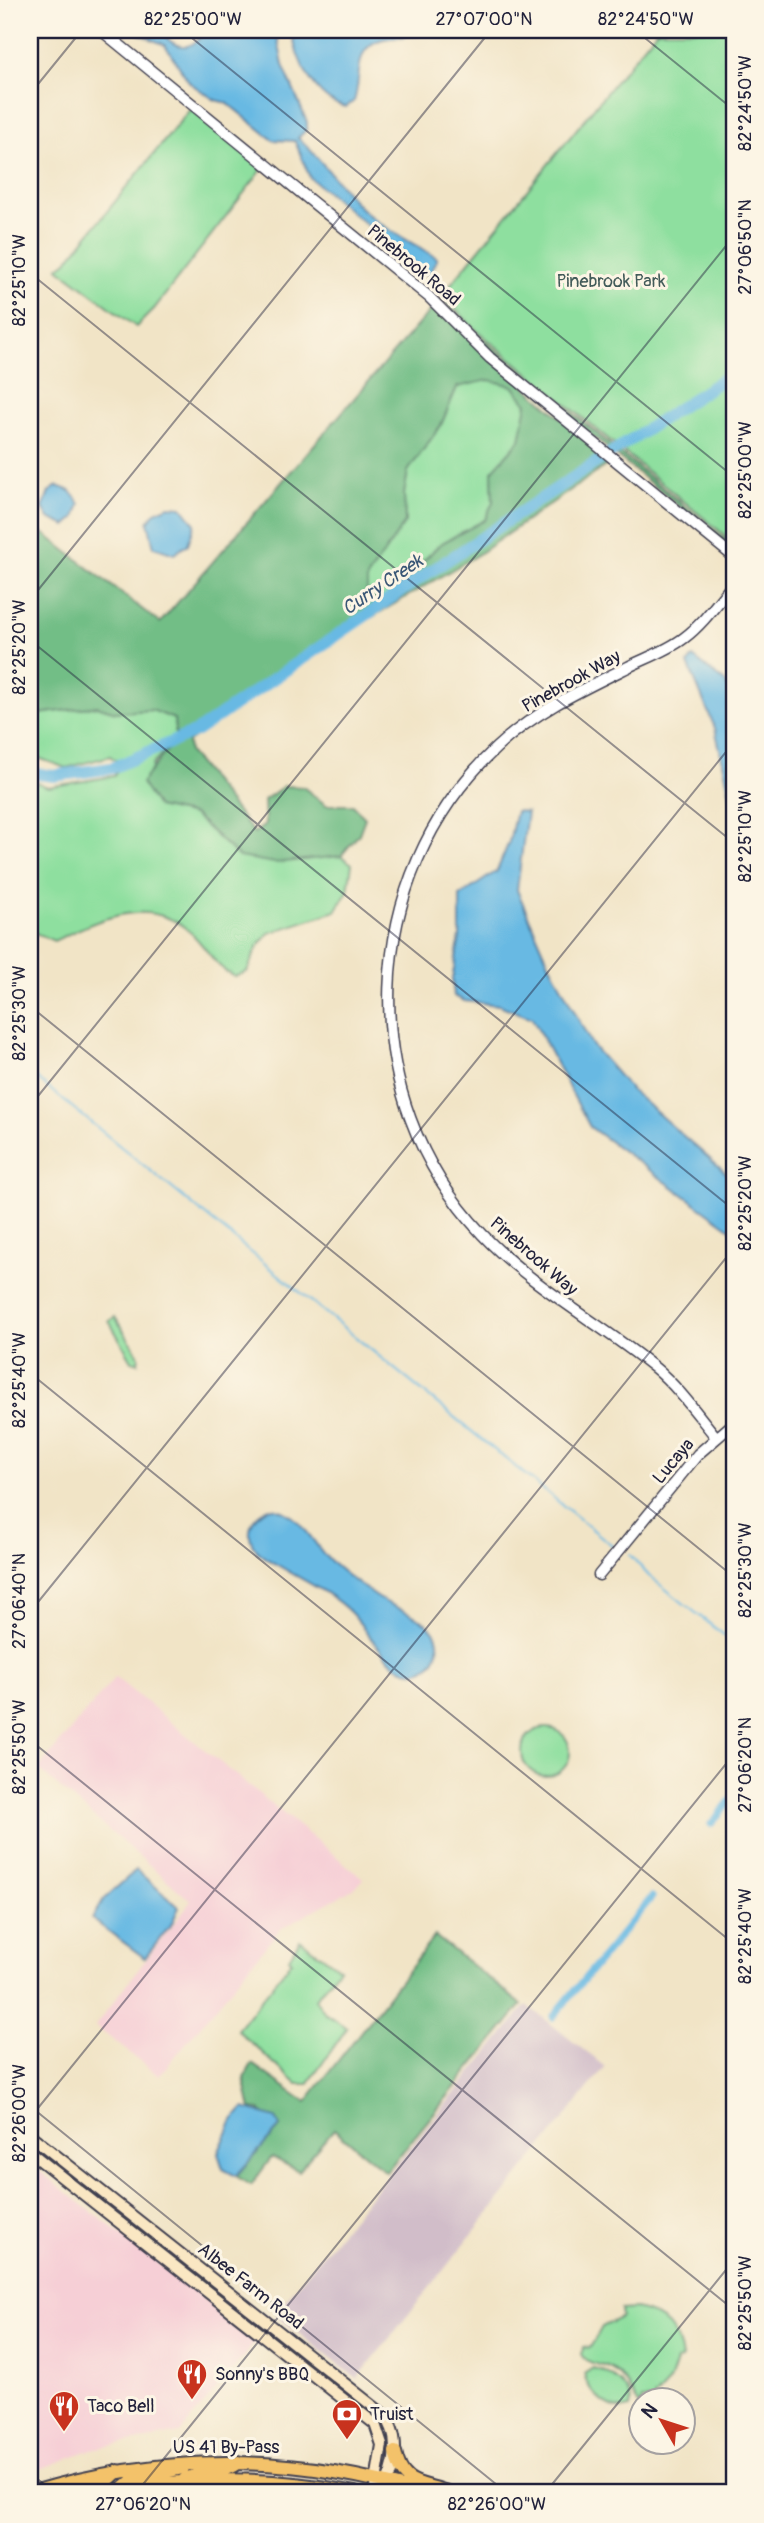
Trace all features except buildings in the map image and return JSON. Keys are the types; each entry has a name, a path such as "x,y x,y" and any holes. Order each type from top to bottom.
{"main road":[{"name":"Albee Farm Road","path":"30,2134 386,2417 394,2433 395,2452 380,2487"},
{"name":"Albee Farm Road","path":"30,2152 305,2367 378,2428 383,2445 380,2487"},
{"path":"305,2367 313,2357"},
{"path":"395,2452 398,2469 405,2477 450,2493"},
{"path":"177,2483 202,2471 230,2469 239,2461"},
{"name":"US 41 By-Pass","path":"30,2493 118,2471 200,2462 239,2461 315,2468 380,2487 423,2493"},
{"path":"121,2490 134,2479 173,2472 200,2462"},
{"path":"69,2493 107,2482 118,2471"},
{"name":"US 41 By-Pass","path":"106,2493 177,2483 256,2480 355,2493"}],"street":[{"name":"Pinebrook Road","path":"101,30 438,304 484,354 734,557"},
{"name":"Pinebrook Way","path":"716,1437 663,1375 570,1309 504,1255 452,1198 421,1144 399,1086 389,1030 388,984 395,925 412,872 440,816 474,770 542,711 681,640 734,583"},
{"name":"Lucaya","path":"599,1576 655,1506 716,1437 734,1423"}],"shaded area":[{"path":"115,1677 364,1879 353,1889 280,1929 159,2076 95,2026 191,1901 38,1769"},
{"path":"527,2005 605,2067 357,2379 274,2314"},
{"path":"30,2164 257,2340 180,2433 92,2449 30,2473"},
{"path":"229,2488 311,2491 330,2493 141,2493"}],"green space":[{"name":"Pinebrook Park","path":"657,30 734,30 734,543 474,328 442,295"},
{"path":"191,108 264,167 154,309 136,327 58,268 67,261"},
{"path":"441,298 472,330 734,547 734,551 477,342"},
{"path":"434,306 611,462 477,555 347,632 188,742 189,752 254,833 265,825 264,800 284,786 303,787 326,805 353,805 365,818 359,834 341,856 275,863 239,857 194,815 157,807 141,783 176,739 174,719 152,710 116,712 97,706 39,714 30,709 30,523 160,623","holes":["489,380 513,386 527,404 520,440 492,471 493,502 485,520 440,544 384,601 367,596 367,578 405,522 404,494 408,471 441,425 457,387"]},
{"path":"489,379 513,386 528,404 520,440 492,471 493,502 485,520 440,544 383,601 367,596 366,578 405,522 404,494 408,471 441,425 457,387"},
{"path":"97,706 116,712 152,710 174,719 176,739 152,765 157,807 193,815 239,857 341,856 352,864 348,891 336,911 269,933 257,948 247,972 234,977 221,967 189,931 173,920 156,914 139,913 105,919 54,941 30,931 30,780 48,787 114,776 121,764 110,756 66,768 30,755 30,709 39,714"},
{"path":"115,1317 139,1356 138,1363 132,1361 109,1321"},
{"path":"546,1728 555,1729 563,1735 569,1743 569,1761 563,1769 555,1775 546,1776 537,1775 529,1769 523,1761 522,1752 523,1743 529,1735 537,1729"},
{"path":"435,1936 522,2005 386,2172 334,2129 298,2171 272,2157 251,2185 236,2176 280,2127 259,2110 251,2109 244,2078 252,2064 306,2102"},
{"path":"300,1940 339,1968 315,1999 326,2014 347,2028 308,2084 297,2084 237,2030 292,1961 289,1958"},
{"path":"636,2309 655,2315 674,2332 682,2359 676,2361 665,2386 628,2386 616,2372 590,2362 582,2354 583,2347 590,2348 602,2327 622,2317 621,2310"},
{"path":"593,2368 620,2382 628,2392 628,2408 615,2408 601,2400 590,2388 584,2374"}],"water":[{"path":"131,30 160,30 172,42 183,46 195,42 206,30 276,30 283,65 307,122 307,129 298,138 368,215 437,258 429,276 310,178 295,141 273,140 227,103 215,100 190,83 165,45"},
{"path":"292,30 440,30 384,39 367,48 360,63 354,101 346,107 335,103 316,87 302,65"},
{"path":"57,486 71,491 80,504 75,518 66,526 49,518 43,508 49,492"},
{"path":"169,506 182,507 195,524 188,544 174,554 154,547 148,522 155,512"},
{"path":"693,657 725,682 734,700 734,811 715,728 688,664"},
{"path":"516,811 527,812 517,890 549,963 592,1045 633,1092 734,1180 734,1236 732,1230 590,1127 532,1018 499,1005 464,1001 454,996 452,979 460,937 460,896 497,871 509,842"},
{"path":"270,1508 280,1510 296,1520 328,1559 356,1582 381,1600 416,1617 431,1628 438,1642 436,1656 432,1662 421,1670 414,1671 398,1666 340,1604 258,1552 251,1539 251,1526 258,1515"},
{"path":"136,1870 179,1907 172,1923 145,1958 92,1919 104,1899"},
{"path":"244,2108 276,2118 280,2127 236,2176 223,2169 218,2153 233,2120"}],"waterway":[{"name":"Curry Creek","path":"30,773 53,776 112,768 197,731 425,575 734,372"},
{"path":"30,1073 613,1546"},
{"path":"630,1555 649,1576 734,1643"},
{"path":"711,1824 734,1796"},
{"path":"553,2017 652,1897"}],"place":[{"name":"Sonny's BBQ","path":"192,2401"},
{"name":"Taco Bell","path":"64,2433"},
{"name":"Truist","path":"347,2441"}]}
